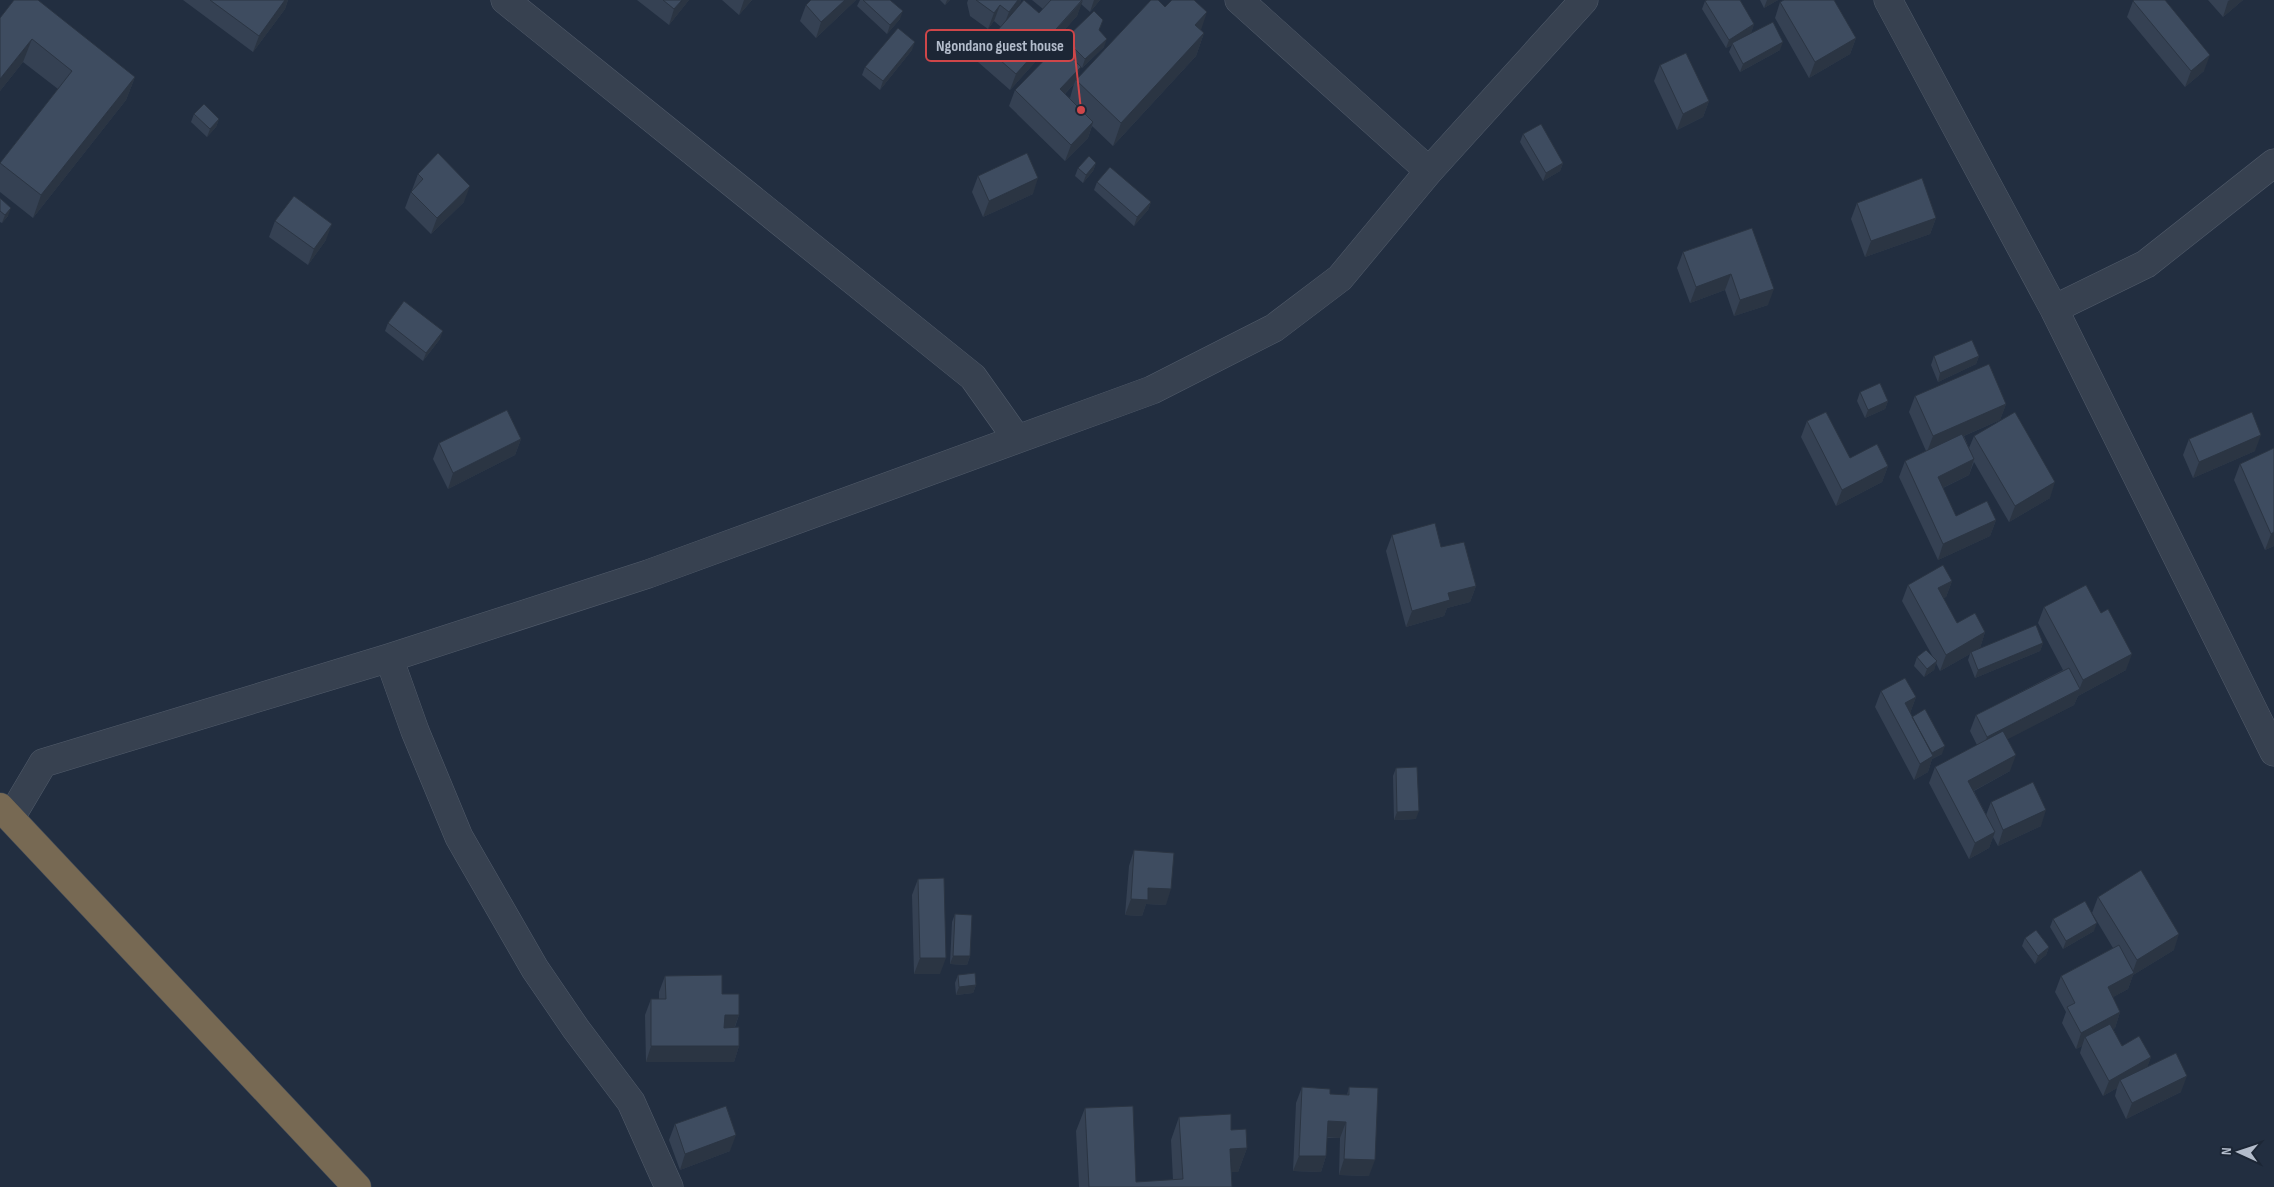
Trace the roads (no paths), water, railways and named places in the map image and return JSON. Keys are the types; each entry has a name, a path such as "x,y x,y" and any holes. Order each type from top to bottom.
{"highway":[{"path":"5,812 357,1187"}],"street":[{"path":"504,0 973,377 1017,439"},
{"path":"1239,0 1429,171"},
{"path":"5,812 42,763 389,658 648,574 1152,390 1274,328 1340,278 1429,171 1584,0"},
{"path":"1888,0 2054,309 2274,752"},
{"path":"2054,309 2146,264 2274,163"},
{"path":"389,658 415,731 459,837 535,969 576,1029 631,1102 669,1187"}],"place":[{"name":"Ngondano guest house","path":"1081,110"}]}
